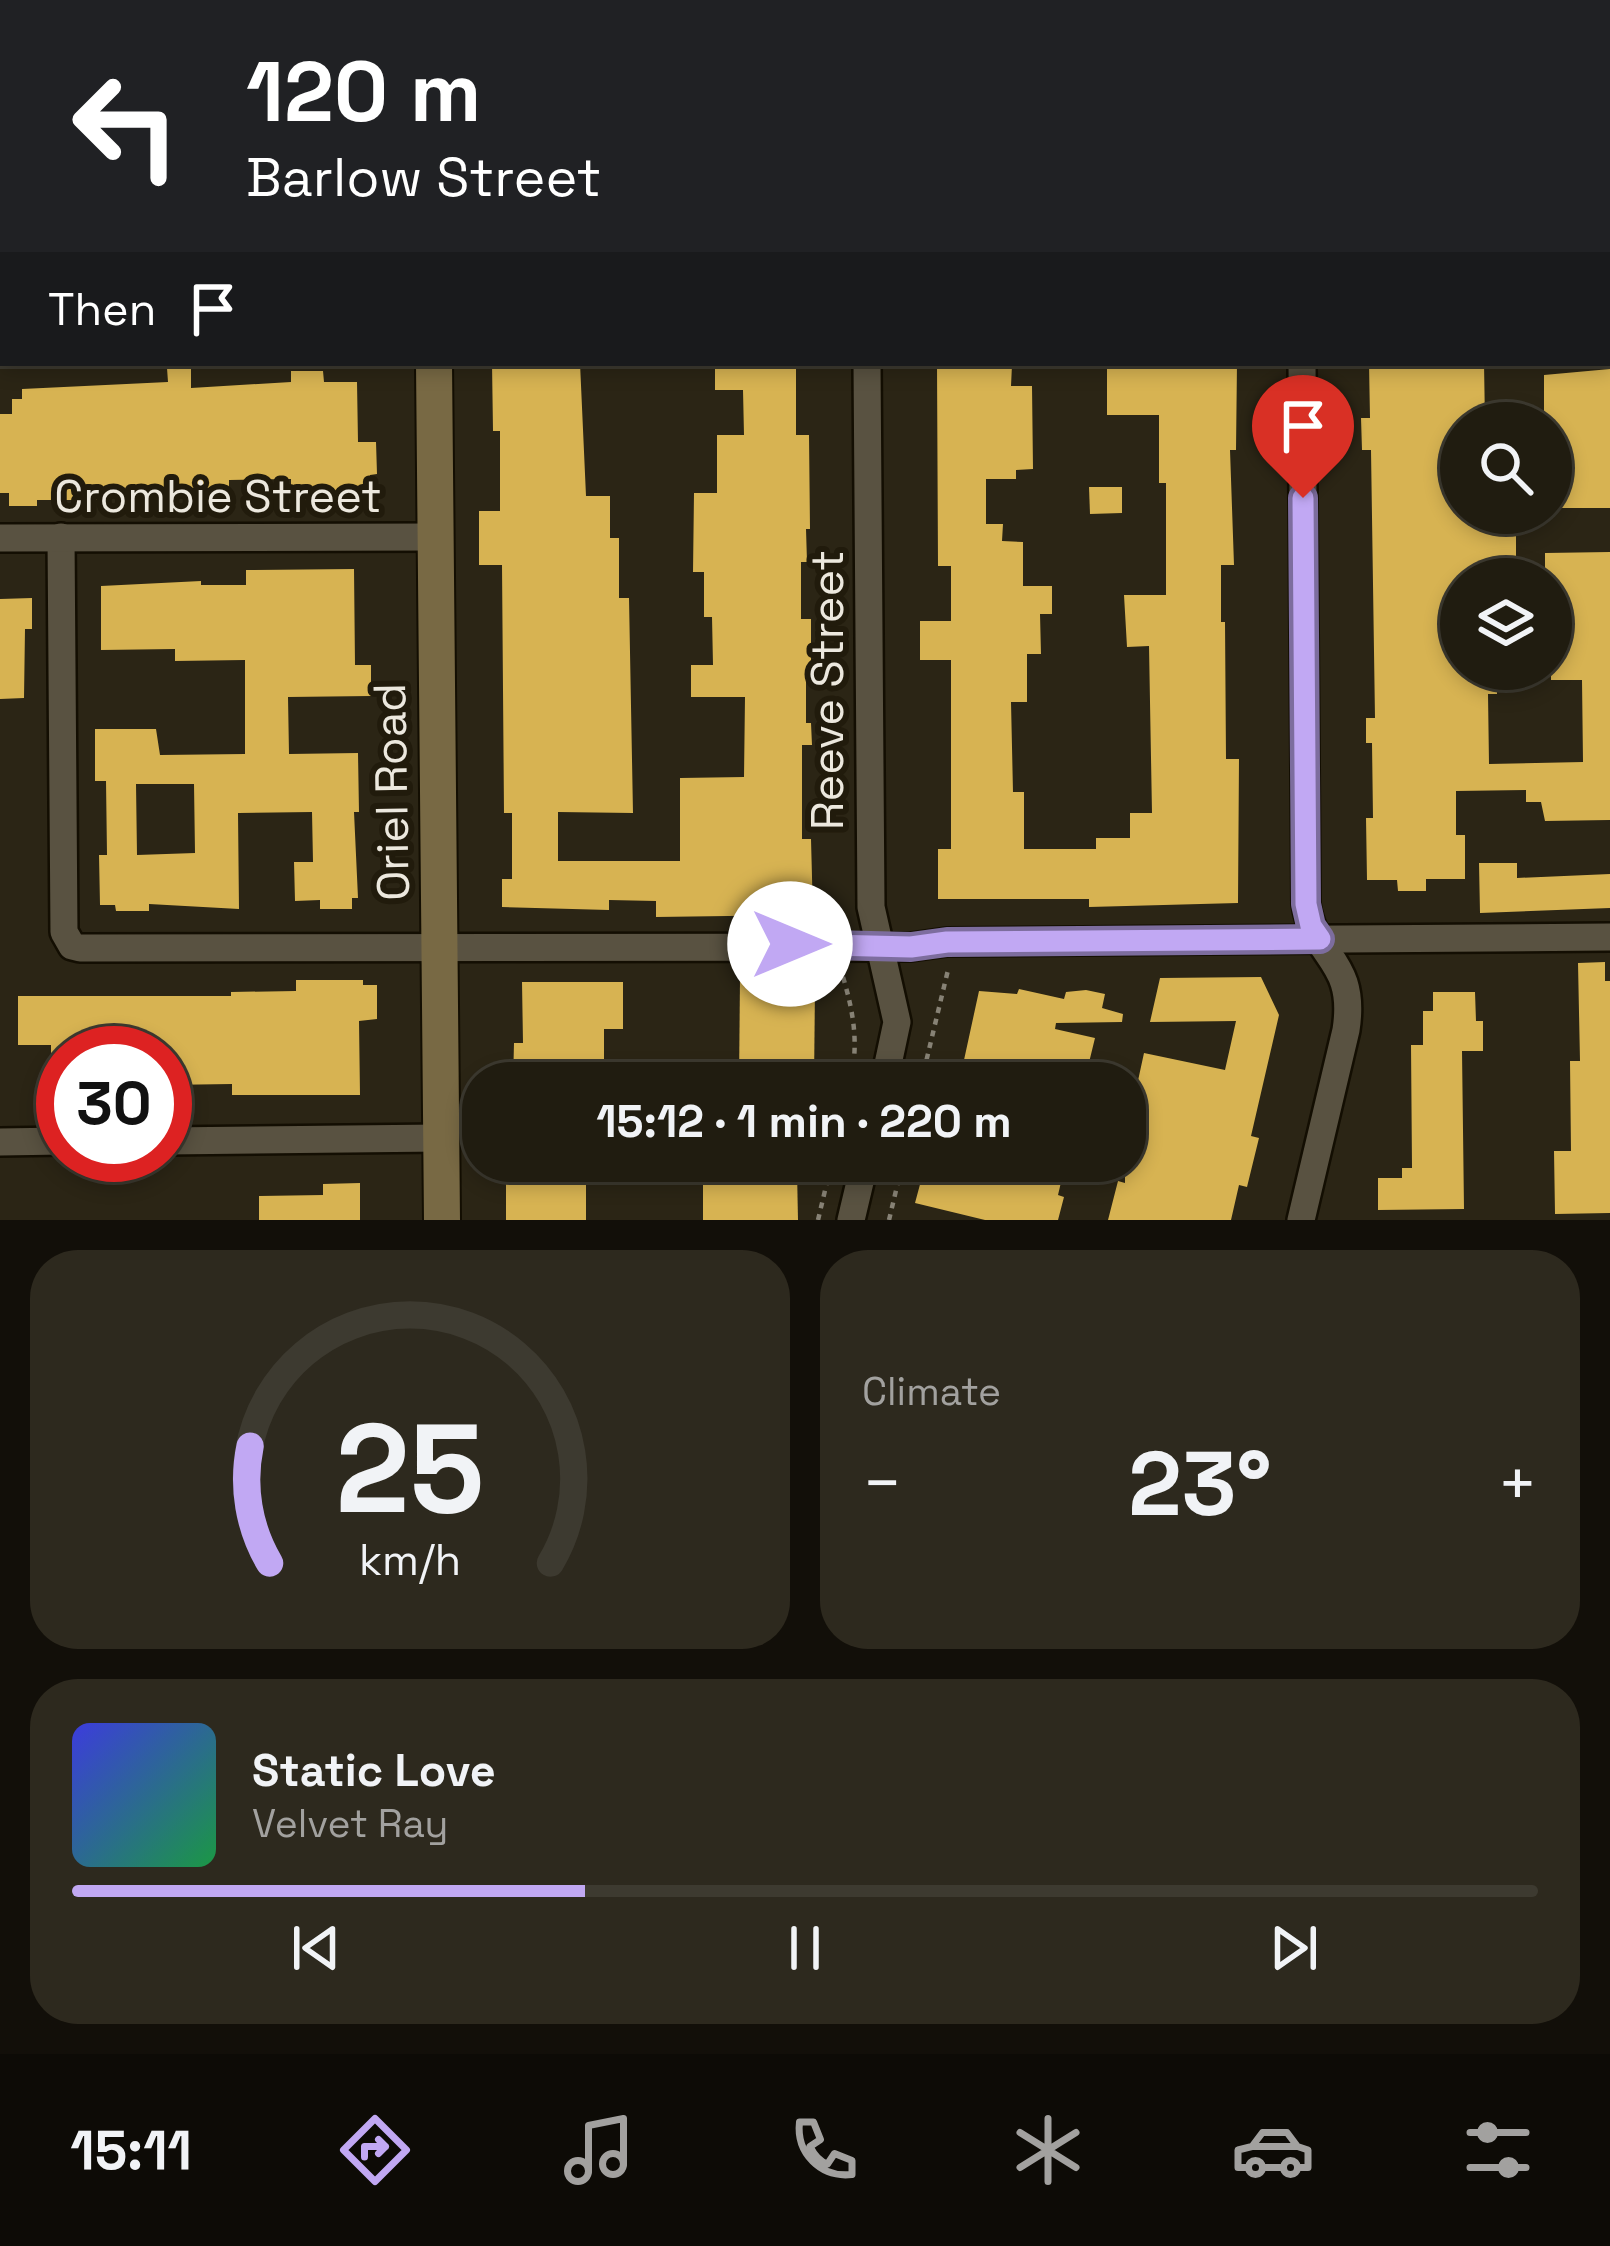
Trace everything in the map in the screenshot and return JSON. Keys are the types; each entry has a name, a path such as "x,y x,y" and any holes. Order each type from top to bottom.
{"street":[{"name":"Oriel Road","path":"434,366 442,1220"},
{"name":"Reeve Street","path":"867,366 871,907 897,1022 888,1062"},
{"path":"1301,1220 1348,1016 1343,974 1311,926 1306,904 1302,366"},
{"path":"61,537 64,932 72,946 877,946 1610,937"},
{"name":"Crombie Street","path":"0,538 436,537"},
{"path":"192,1141 441,1138"},
{"path":"0,1142 36,1141"},
{"path":"851,1220 860,1182"}],"path":[{"path":"926,1062 949,964"},
{"path":"840,970 856,1022 855,1062"},
{"path":"818,1220 827,1182"},
{"path":"889,1220 898,1182"}],"building":[{"path":"492,366 580,366 586,496 610,496 610,538 619,538 619,598 629,598 633,813 558,812 558,861 680,861 680,778 744,777 745,697 691,697 691,665 713,665 712,617 704,617 704,572 693,572 694,493 717,493 717,435 744,435 743,390 715,390 715,367 796,366 796,435 809,435 810,529 806,529 807,562 801,562 801,619 811,619 806,723 811,723 812,745 802,745 802,839 811,839 813,915 656,917 656,901 609,900 609,910 502,907 502,879 512,879 512,813 504,813 502,565 479,565 479,511 500,511 500,431 493,431"},
{"path":"937,366 1012,366 1011,386 1032,386 1033,469 1016,470 1016,479 986,479 986,524 1003,524 1002,541 1023,542 1023,586 1052,586 1052,614 1040,614 1041,654 1027,654 1027,702 1011,702 1013,792 1024,792 1024,849 1096,849 1096,838 1130,838 1130,813 1152,813 1149,646 1127,647 1124,595 1166,595 1166,483 1159,483 1159,415 1107,415 1107,366 1237,366 1236,450 1230,450 1234,565 1221,565 1221,622 1225,622 1226,759 1239,759 1238,903 1089,907 1089,899 938,899 938,849 951,849 951,660 920,660 920,621 951,621 951,566 938,566"},
{"path":"1369,366 1484,366 1485,402 1440,402 1440,534 1516,534 1516,557 1440,558 1440,690 1497,690 1497,694 1488,694 1489,764 1583,762 1582,680 1572,680 1572,558 1545,558 1545,553 1610,552 1610,820 1545,821 1541,802 1526,802 1526,790 1456,791 1456,835 1465,835 1465,879 1426,879 1426,891 1398,891 1397,880 1367,880 1366,818 1373,818 1372,743 1366,743 1366,718 1375,718 1371,450 1362,450 1361,418 1370,418"},
{"path":"191,367 191,388 291,382 291,371 323,371 324,382 357,382 358,442 376,442 371,509 310,511 310,500 291,501 291,479 229,480 229,501 202,501 202,488 146,489 146,493 100,494 100,500 37,500 37,506 9,506 9,493 0,493 0,414 12,414 12,399 22,399 22,389 168,382 167,368"},
{"path":"1610,369 1610,508 1572,508 1572,402 1544,402 1544,375"},
{"path":"1089,487 1122,487 1122,513 1090,514"},
{"path":"354,569 355,665 371,665 371,696 288,697 289,754 358,753 359,812 354,812 358,898 352,898 352,909 320,909 320,900 295,901 294,862 313,862 312,812 238,813 239,909 149,904 149,911 116,911 115,905 100,905 99,855 107,855 106,781 95,781 95,729 156,729 160,755 245,754 245,660 175,661 175,649 101,650 101,586 201,581 201,585 246,585 246,570","holes":["136,784 194,784 195,853 137,855"]},
{"path":"32,598 32,629 25,629 24,698 0,699 0,599"},
{"path":"1479,863 1517,863 1517,878 1610,874 1610,908 1480,913"},
{"path":"1605,962 1605,981 1610,981 1610,1213 1555,1214 1554,1151 1571,1151 1570,1061 1580,1061 1578,963"},
{"path":"1261,977 1279,1015 1251,1136 1259,1138 1247,1187 1239,1185 1231,1220 1108,1220 1118,1182 1146,1182 1144,1053 1225,1070 1236,1021 1150,1022 1160,978"},
{"path":"740,978 804,978 815,986 814,1062 739,1062"},
{"path":"296,980 363,980 363,985 377,985 377,1019 359,1021 360,1095 232,1095 232,1084 192,1085 192,1026 36,1026 36,1045 18,1045 18,996 231,996 231,992 296,991"},
{"path":"522,982 623,982 623,1029 604,1029 604,1062 514,1062 514,1043 523,1043"},
{"path":"1019,989 1064,999 1066,992 1105,994 1102,1008 1123,1014 1122,1022 1056,1023 1055,1029 1095,1038 1089,1062 964,1062 979,991 1017,994"},
{"path":"1433,992 1475,992 1476,1021 1483,1021 1483,1051 1462,1051 1464,1209 1378,1210 1378,1178 1402,1178 1402,1168 1412,1168 1411,1045 1423,1045 1423,1011 1433,1011"},
{"path":"506,1182 586,1182 586,1220 506,1220"},
{"path":"703,1182 797,1182 798,1220 703,1220"},
{"path":"921,1182 1061,1182 1058,1195 1064,1197 1058,1220 985,1220 915,1203"},
{"path":"360,1183 360,1220 259,1220 259,1196 323,1195 323,1184"}],"route":[{"path":"790,944 911,947 947,942 1320,939 1306,904 1303,498"}]}
